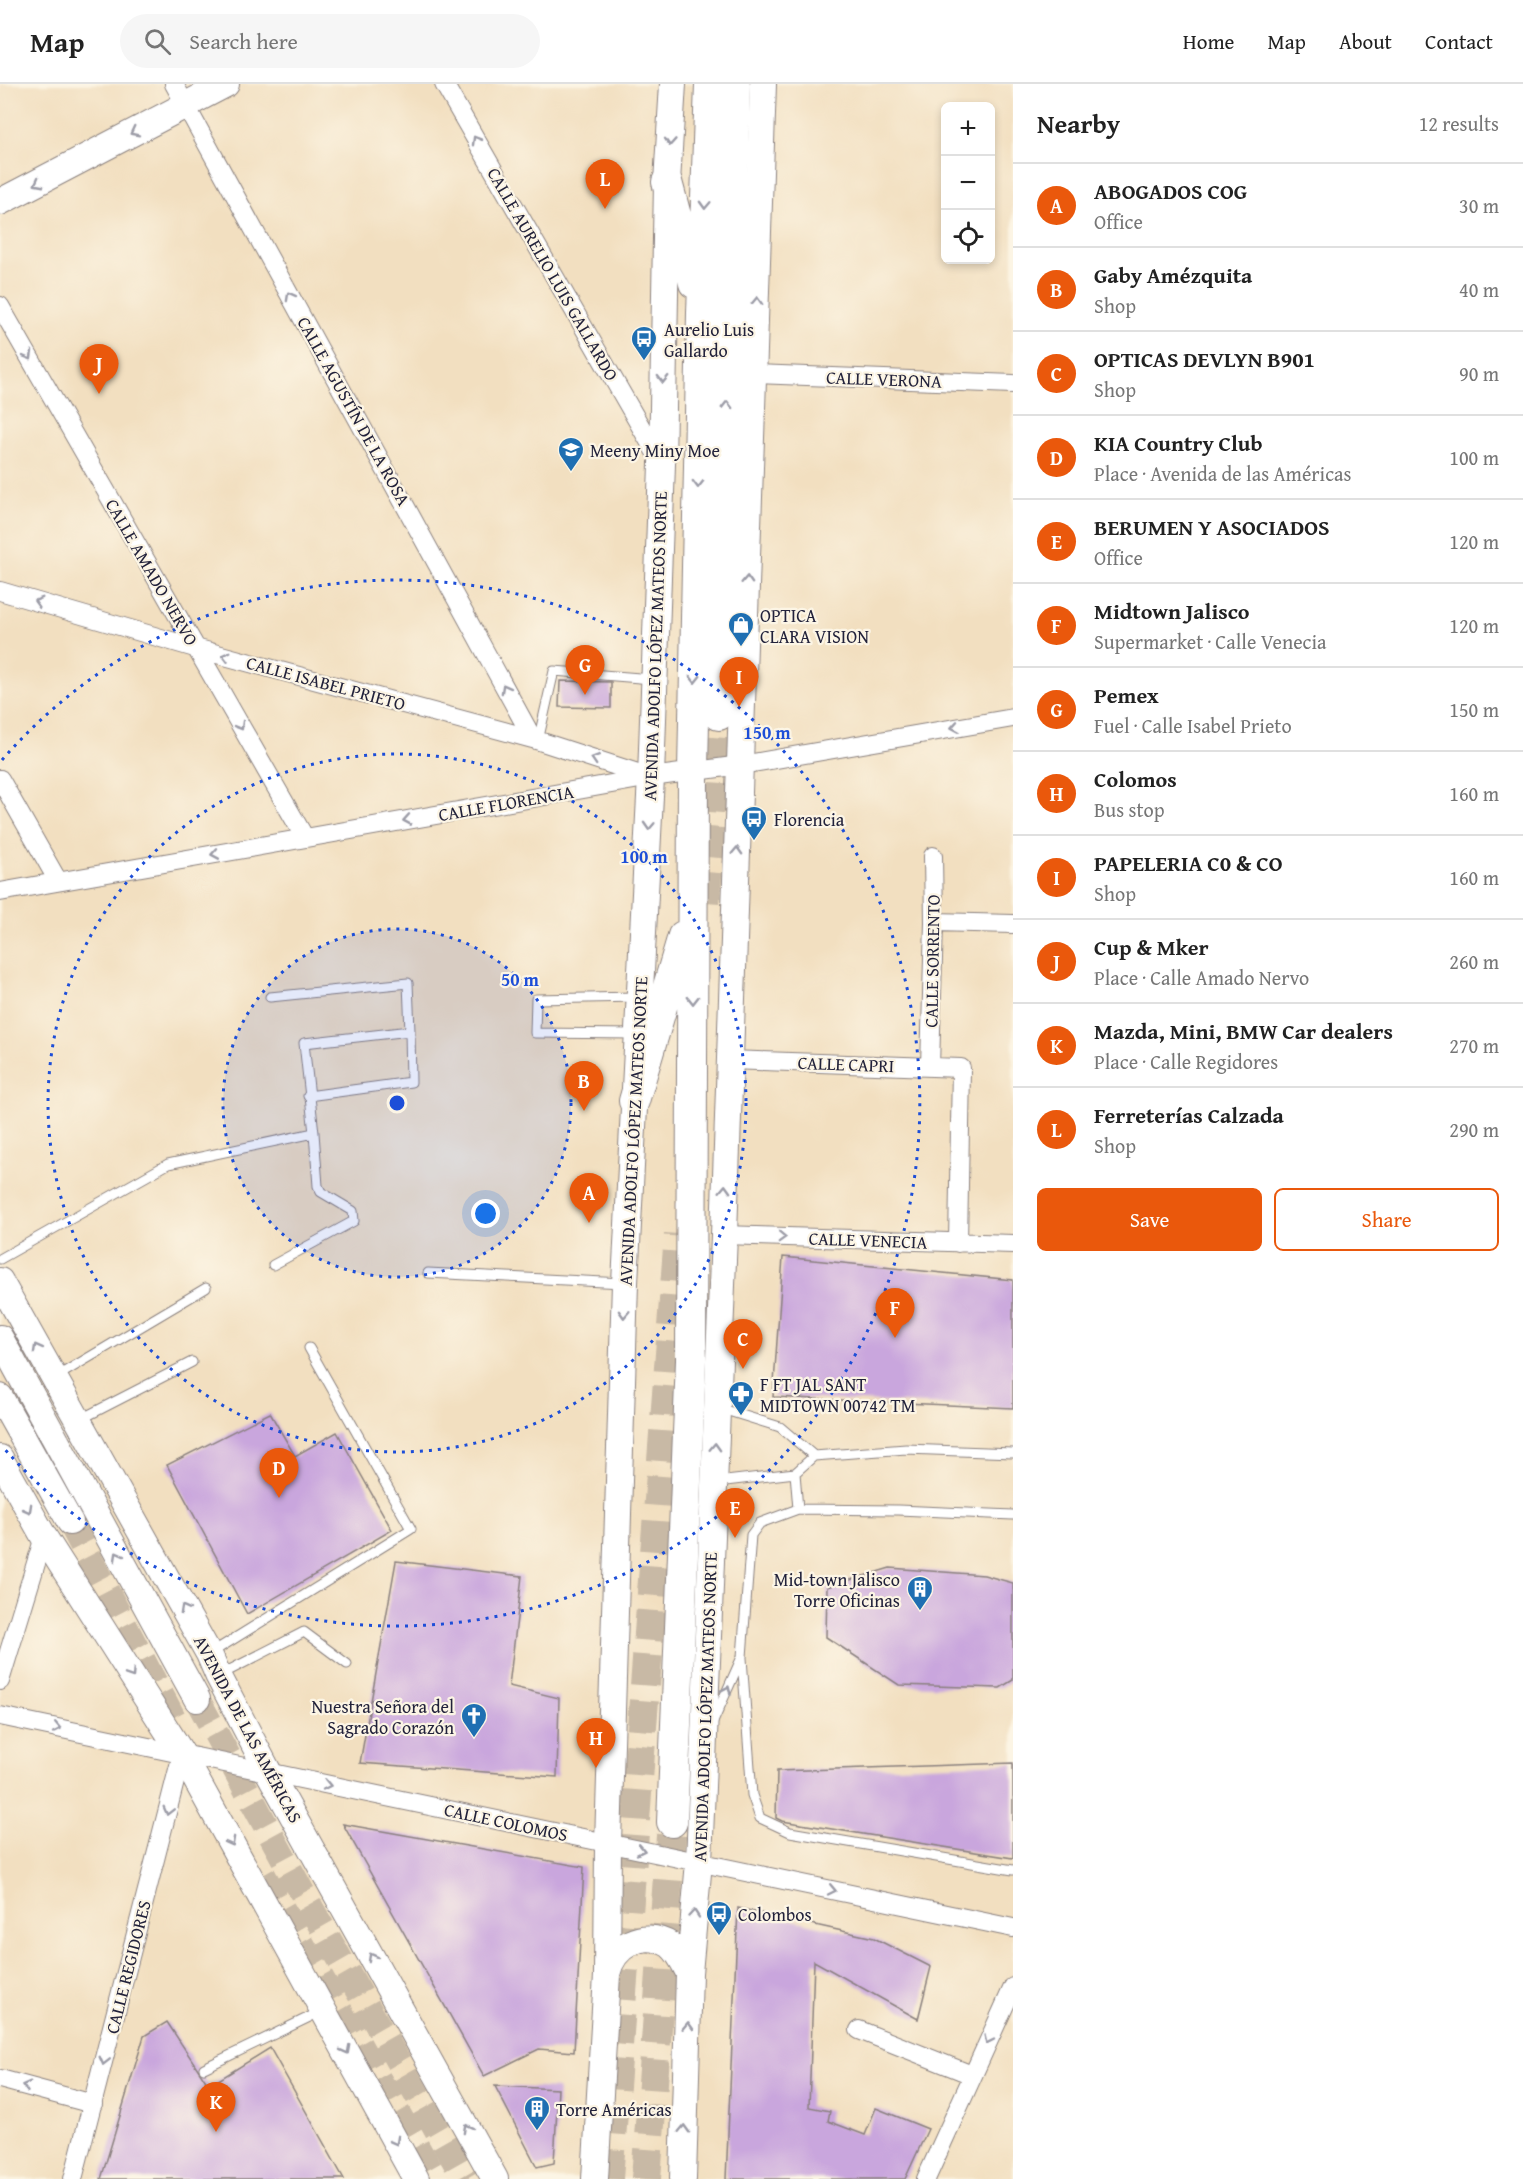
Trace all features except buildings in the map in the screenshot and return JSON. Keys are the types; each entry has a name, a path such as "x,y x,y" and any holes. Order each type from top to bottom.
{"main road":[{"path":"0,202 180,95 226,84"},
{"name":"AVENIDA ADOLFO LÓPEZ MATEOS NORTE","path":"595,2179 607,1975 608,1843 625,1283 655,680 667,182 673,84"},
{"path":"719,715 735,84"},
{"name":"AVENIDA ADOLFO LÓPEZ MATEOS NORTE","path":"683,2179 689,1972 699,1862 724,1234 763,84"},
{"name":"AVENIDA ADOLFO LÓPEZ MATEOS NORTE","path":"672,1822 691,1360 693,771 708,91"},
{"path":"667,182 702,313"},
{"path":"634,1101 693,904"},
{"name":"AVENIDA DE LAS AMÉRICAS","path":"0,1281 79,1420 214,1665 270,1773 495,2179"},
{"name":"AVENIDA DE LAS AMÉRICAS","path":"0,1338 196,1699"},
{"path":"0,1397 70,1522"},
{"path":"0,1458 44,1537 183,1754 416,2179"},
{"path":"607,1975 614,1955 621,1948 641,1939 662,1941 671,1946 679,1954 689,1972"}],"street":[{"name":"CALLE AURELIO LUIS GALLARDO","path":"444,84 662,464"},
{"name":"CALLE AGUSTÍN DE LA ROSA","path":"180,95 535,740"},
{"name":"CALLE AMADO NERVO","path":"0,306 305,838"},
{"name":"CALLE VERONA","path":"754,374 1013,384"},
{"name":"CALLE ISABEL PRIETO","path":"0,591 195,648 535,740 651,777"},
{"name":"CALLE FLORENCIA","path":"0,892 651,777 741,765 1013,718"},
{"path":"0,779 58,881"},
{"name":"CALLE SORRENTO","path":"930,1067 934,922 933,856"},
{"path":"934,922 1013,924"},
{"name":"CALLE CAPRI","path":"730,1060 961,1068 958,1242"},
{"name":"CALLE VENECIA","path":"724,1234 1013,1244"},
{"path":"0,1681 44,1537"},
{"name":"CALLE COLOMOS","path":"0,1716 1013,1928"},
{"name":"CALLE REGIDORES","path":"73,2179 183,1754"},
{"path":"926,2179 1013,1987"},
{"path":"859,2030 972,2075"},
{"path":"0,2079 93,2104"}],"lane":[{"path":"535,740 554,671 655,680"},
{"path":"270,997 408,983 411,1082 309,1096"},
{"path":"637,1034 535,1033 536,999 639,996"},
{"path":"273,1265 354,1221 353,1211 321,1192 318,1186 304,1043 410,1031"},
{"path":"0,1259 168,1164 314,1133"},
{"path":"428,1273 625,1283"},
{"path":"54,1378 206,1288"},
{"path":"214,1665 411,1529 309,1348"},
{"path":"79,1420 192,1362"},
{"path":"717,1407 780,1427 814,1456"},
{"path":"714,1482 795,1473 814,1456 906,1449 1013,1453"},
{"path":"795,1473 798,1509"},
{"path":"1013,1515 798,1509 760,1523 751,1534 742,1657 752,1795 760,1818 790,1832 1013,1870"},
{"path":"214,1665 304,1632 347,1664"},
{"path":"704,1743 742,1657"},
{"path":"204,2068 324,2010"}],"tunnel":[{"path":"705,902 719,715"},
{"path":"608,2179 679,1234"},
{"path":"70,1522 179,1729"},
{"path":"197,1699 303,1894 465,2179"},
{"path":"646,2179 672,1822"},
{"path":"263,1875 435,2179"}],"place":[{"name":"Ferreterías Calzada","path":"605,209"},
{"name":"Aurelio Luis Gallardo","path":"644,362"},
{"name":"Cup & Mker","path":"99,394"},
{"name":"Meeny Miny Moe","path":"571,473"},
{"name":"OPTICA CLARA VISION","path":"741,648"},
{"name":"Pemex","path":"585,695"},
{"name":"PAPELERIA C0 & CO","path":"739,707"},
{"name":"Florencia","path":"754,842"},
{"name":"Gaby Amézquita","path":"584,1111"},
{"name":"ABOGADOS COG","path":"589,1223"},
{"name":"Midtown Jalisco","path":"895,1338"},
{"name":"OPTICAS DEVLYN B901","path":"743,1369"},
{"name":"F FT JAL SANT MIDTOWN 00742 TM","path":"741,1417"},
{"name":"KIA Country Club","path":"279,1498"},
{"name":"BERUMEN Y ASOCIADOS","path":"735,1538"},
{"name":"Mid-town Jalisco Torre Oficinas","path":"920,1612"},
{"name":"Nuestra Señora del Sagrado Corazón","path":"474,1739"},
{"name":"Colomos","path":"596,1768"},
{"name":"Colombos","path":"719,1937"},
{"name":"Mazda, Mini, BMW Car dealers","path":"216,2132"},
{"name":"Torre Américas","path":"537,2132"}]}
